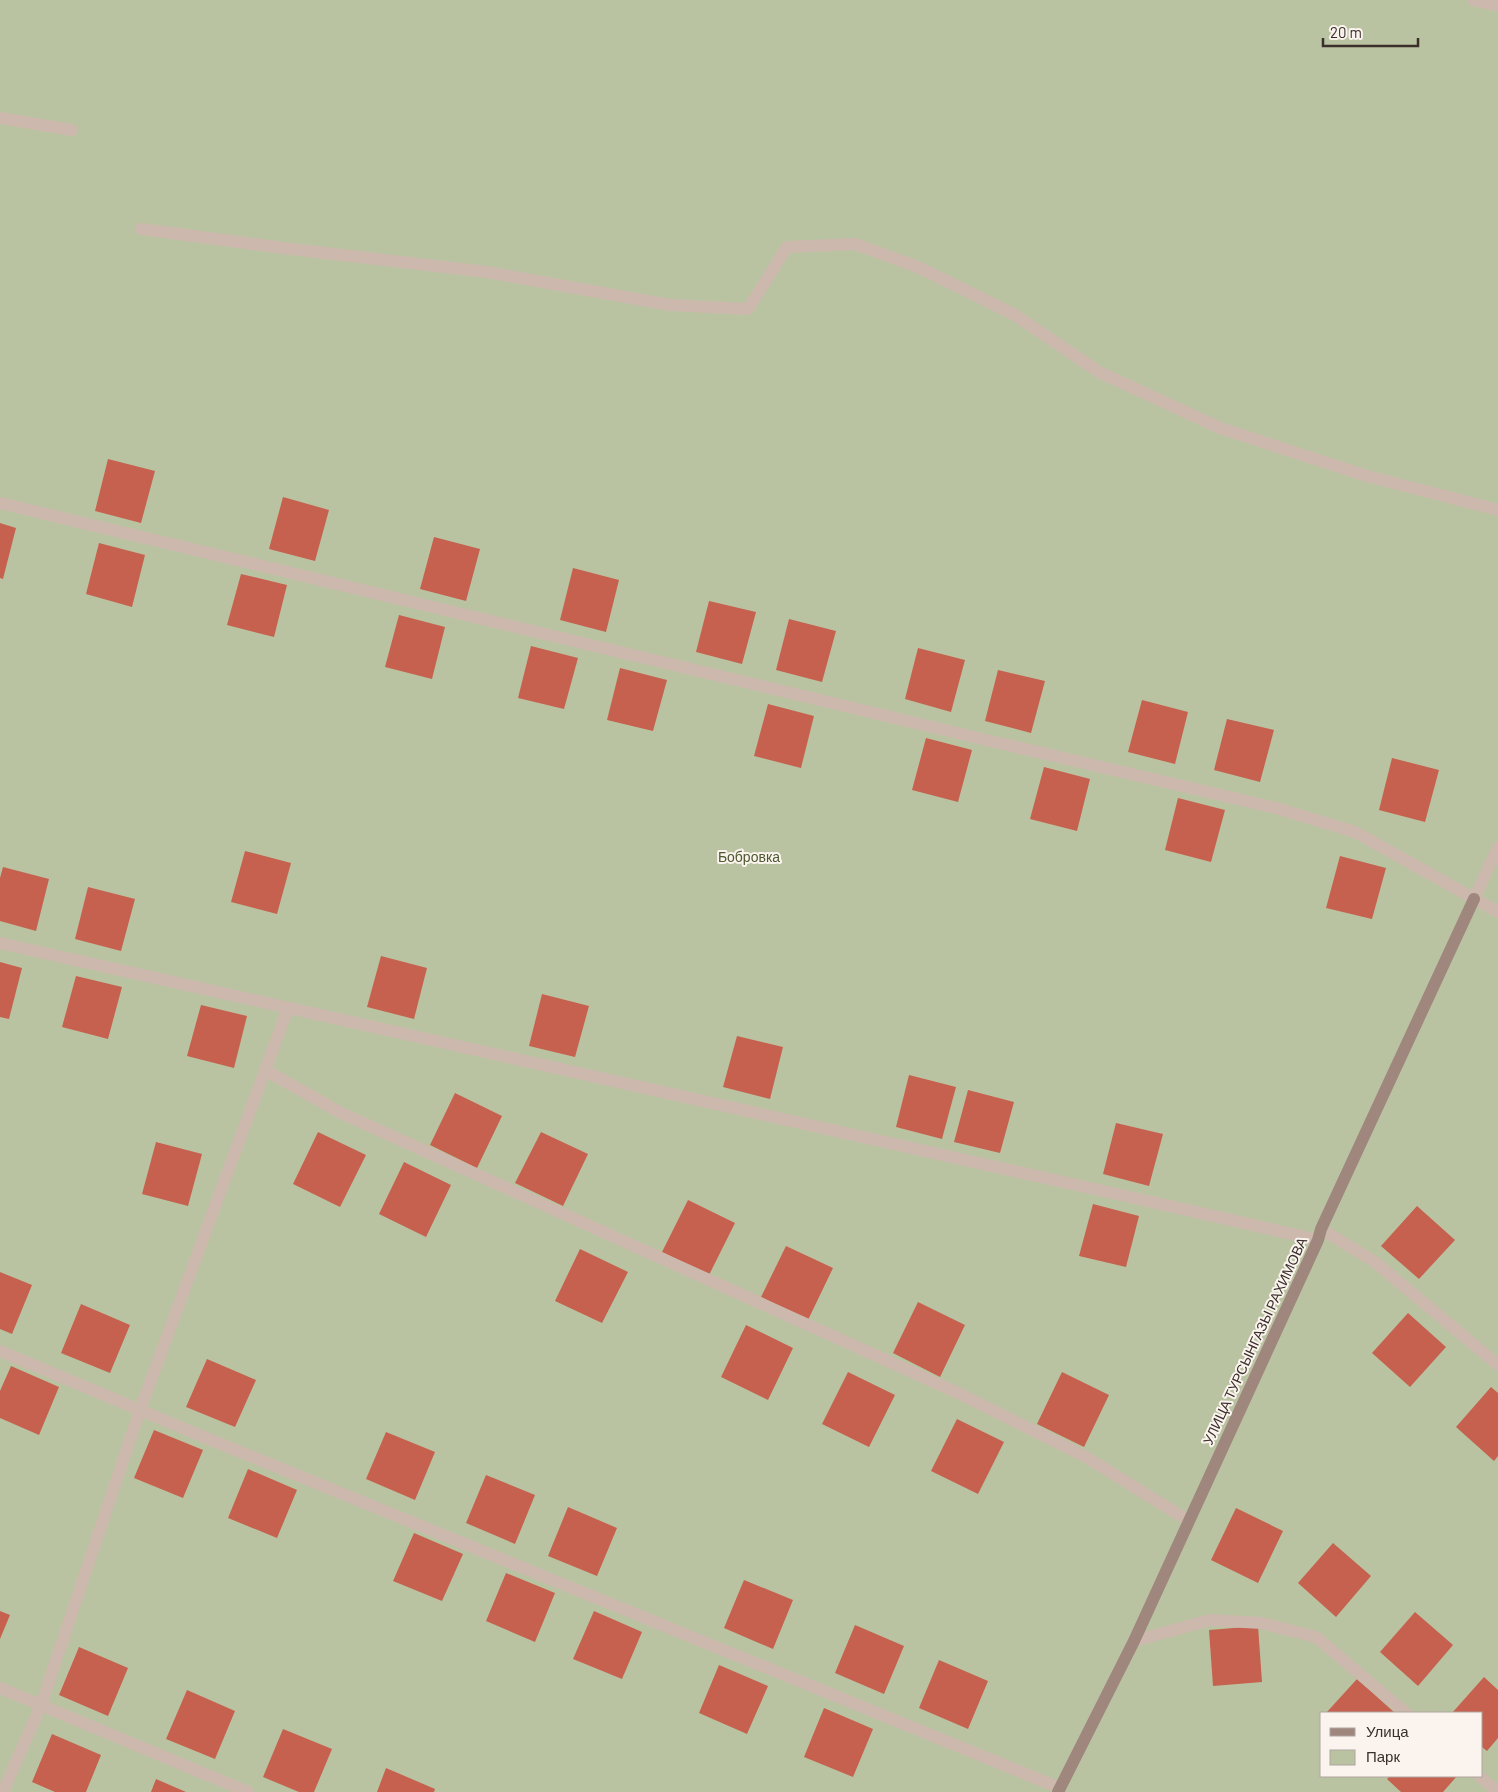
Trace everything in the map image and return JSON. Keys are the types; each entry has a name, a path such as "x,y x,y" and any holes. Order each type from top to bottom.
{"street":[{"path":"1473,0 1498,6"},
{"path":"0,118 72,130"},
{"path":"141,229 487,272 670,306 748,309 787,247 855,244 918,267 1015,315 1099,372 1220,428 1367,476 1498,510"},
{"path":"0,503 972,737 1276,808 1354,832 1498,912"},
{"path":"1474,899 1498,847"},
{"name":"УЛИЦА ТУРСЫНГАЗЫ РАХИМОВА","path":"1059,1790 1134,1641 1474,899"},
{"path":"0,943 622,1084 1320,1234 1375,1262 1498,1365"},
{"path":"3,1792 41,1705 140,1410 288,1008"},
{"path":"265,1070 341,1113 956,1392 1086,1457 1189,1521"},
{"path":"0,1351 1059,1790"},
{"path":"1134,1641 1210,1620 1261,1623 1316,1637 1405,1712"},
{"path":"0,1688 248,1792"},
{"path":"1480,1777 1498,1792"}],"green space":[{"name":"Бобровка","path":"0,0 1498,0 1498,1792 0,1792"}],"building":[{"path":"108,459 155,471 141,523 95,511"},
{"path":"283,497 329,510 315,561 269,549"},
{"path":"0,523 16,528 3,579 0,578"},
{"path":"434,537 480,549 466,601 420,589"},
{"path":"99,543 145,555 132,607 86,594"},
{"path":"573,568 619,580 606,632 560,620"},
{"path":"241,574 287,585 274,637 227,625"},
{"path":"709,601 756,612 742,664 696,652"},
{"path":"399,615 445,627 432,679 385,667"},
{"path":"789,619 836,631 822,682 776,670"},
{"path":"531,646 578,658 564,709 518,698"},
{"path":"918,648 965,660 951,712 905,699"},
{"path":"620,668 667,680 653,731 607,720"},
{"path":"998,670 1045,681 1031,733 985,721"},
{"path":"1142,700 1188,712 1175,764 1128,752"},
{"path":"768,704 814,716 801,768 754,756"},
{"path":"1227,719 1274,730 1260,782 1214,770"},
{"path":"926,738 972,750 958,802 912,790"},
{"path":"1392,758 1439,770 1425,822 1379,810"},
{"path":"1044,767 1090,779 1077,831 1030,819"},
{"path":"1178,798 1225,810 1211,862 1165,850"},
{"path":"245,851 291,863 277,914 231,902"},
{"path":"1340,856 1386,868 1372,919 1326,908"},
{"path":"3,867 49,879 36,931 0,921 0,878"},
{"path":"88,887 135,899 121,951 75,939"},
{"path":"381,956 427,968 414,1019 367,1007"},
{"path":"0,962 22,968 9,1019 0,1017"},
{"path":"76,976 122,987 108,1039 62,1027"},
{"path":"542,994 589,1006 575,1057 529,1046"},
{"path":"201,1005 247,1016 234,1068 187,1056"},
{"path":"737,1036 783,1047 770,1099 723,1087"},
{"path":"909,1075 956,1087 942,1139 896,1127"},
{"path":"968,1090 1014,1102 1000,1153 954,1142"},
{"path":"455,1093 502,1116 477,1168 430,1145"},
{"path":"1116,1123 1163,1134 1149,1186 1103,1174"},
{"path":"318,1132 366,1155 340,1207 293,1184"},
{"path":"541,1132 588,1154 563,1206 515,1183"},
{"path":"156,1142 202,1154 188,1206 142,1194"},
{"path":"404,1162 451,1185 426,1237 379,1214"},
{"path":"688,1200 735,1223 709,1275 662,1252"},
{"path":"1093,1204 1139,1216 1126,1267 1079,1256"},
{"path":"1417,1206 1455,1240 1419,1279 1381,1246"},
{"path":"786,1246 833,1268 808,1320 761,1297"},
{"path":"580,1249 628,1272 602,1323 555,1301"},
{"path":"0,1272 32,1285 12,1334 0,1329"},
{"path":"918,1302 965,1325 940,1377 893,1353"},
{"path":"81,1304 130,1325 110,1373 61,1353"},
{"path":"1408,1313 1446,1347 1410,1387 1372,1353"},
{"path":"746,1325 793,1348 768,1400 721,1377"},
{"path":"207,1359 256,1380 235,1427 186,1407"},
{"path":"11,1366 59,1387 39,1435 0,1418 0,1391"},
{"path":"848,1372 895,1395 869,1447 822,1424"},
{"path":"1062,1372 1109,1395 1084,1447 1037,1424"},
{"path":"1491,1387 1498,1393 1498,1456 1494,1461 1456,1427"},
{"path":"957,1419 1004,1442 978,1494 931,1471"},
{"path":"154,1430 203,1450 183,1498 134,1478"},
{"path":"386,1432 435,1452 415,1500 366,1479"},
{"path":"248,1469 297,1490 277,1538 228,1518"},
{"path":"486,1475 535,1495 515,1544 466,1523"},
{"path":"568,1507 617,1528 597,1576 548,1556"},
{"path":"1236,1508 1283,1531 1258,1583 1211,1560"},
{"path":"414,1533 463,1554 442,1601 393,1581"},
{"path":"1333,1543 1371,1576 1336,1617 1298,1583"},
{"path":"506,1573 555,1593 535,1642 486,1621"},
{"path":"744,1580 793,1600 773,1649 724,1628"},
{"path":"0,1611 10,1615 0,1639"},
{"path":"594,1611 642,1632 622,1679 573,1659"},
{"path":"1415,1612 1453,1645 1418,1686 1380,1652"},
{"path":"855,1625 904,1646 884,1694 835,1673"},
{"path":"1258,1626 1262,1682 1213,1686 1209,1630"},
{"path":"79,1647 128,1668 108,1716 59,1695"},
{"path":"939,1660 988,1681 968,1729 919,1708"},
{"path":"719,1665 768,1686 747,1734 699,1713"},
{"path":"1484,1677 1498,1690 1498,1738 1487,1751 1483,1748 1483,1712 1453,1712"},
{"path":"1357,1679 1394,1712 1327,1712"},
{"path":"187,1690 235,1711 215,1759 166,1739"},
{"path":"824,1708 873,1729 853,1777 804,1757"},
{"path":"283,1729 332,1749 314,1792 299,1792 263,1777"},
{"path":"52,1734 101,1755 86,1792 55,1792 32,1782"},
{"path":"386,1768 435,1789 434,1792 377,1792"},
{"path":"1389,1777 1456,1777 1443,1792 1401,1792 1387,1779"},
{"path":"156,1779 186,1792 151,1792"}]}
